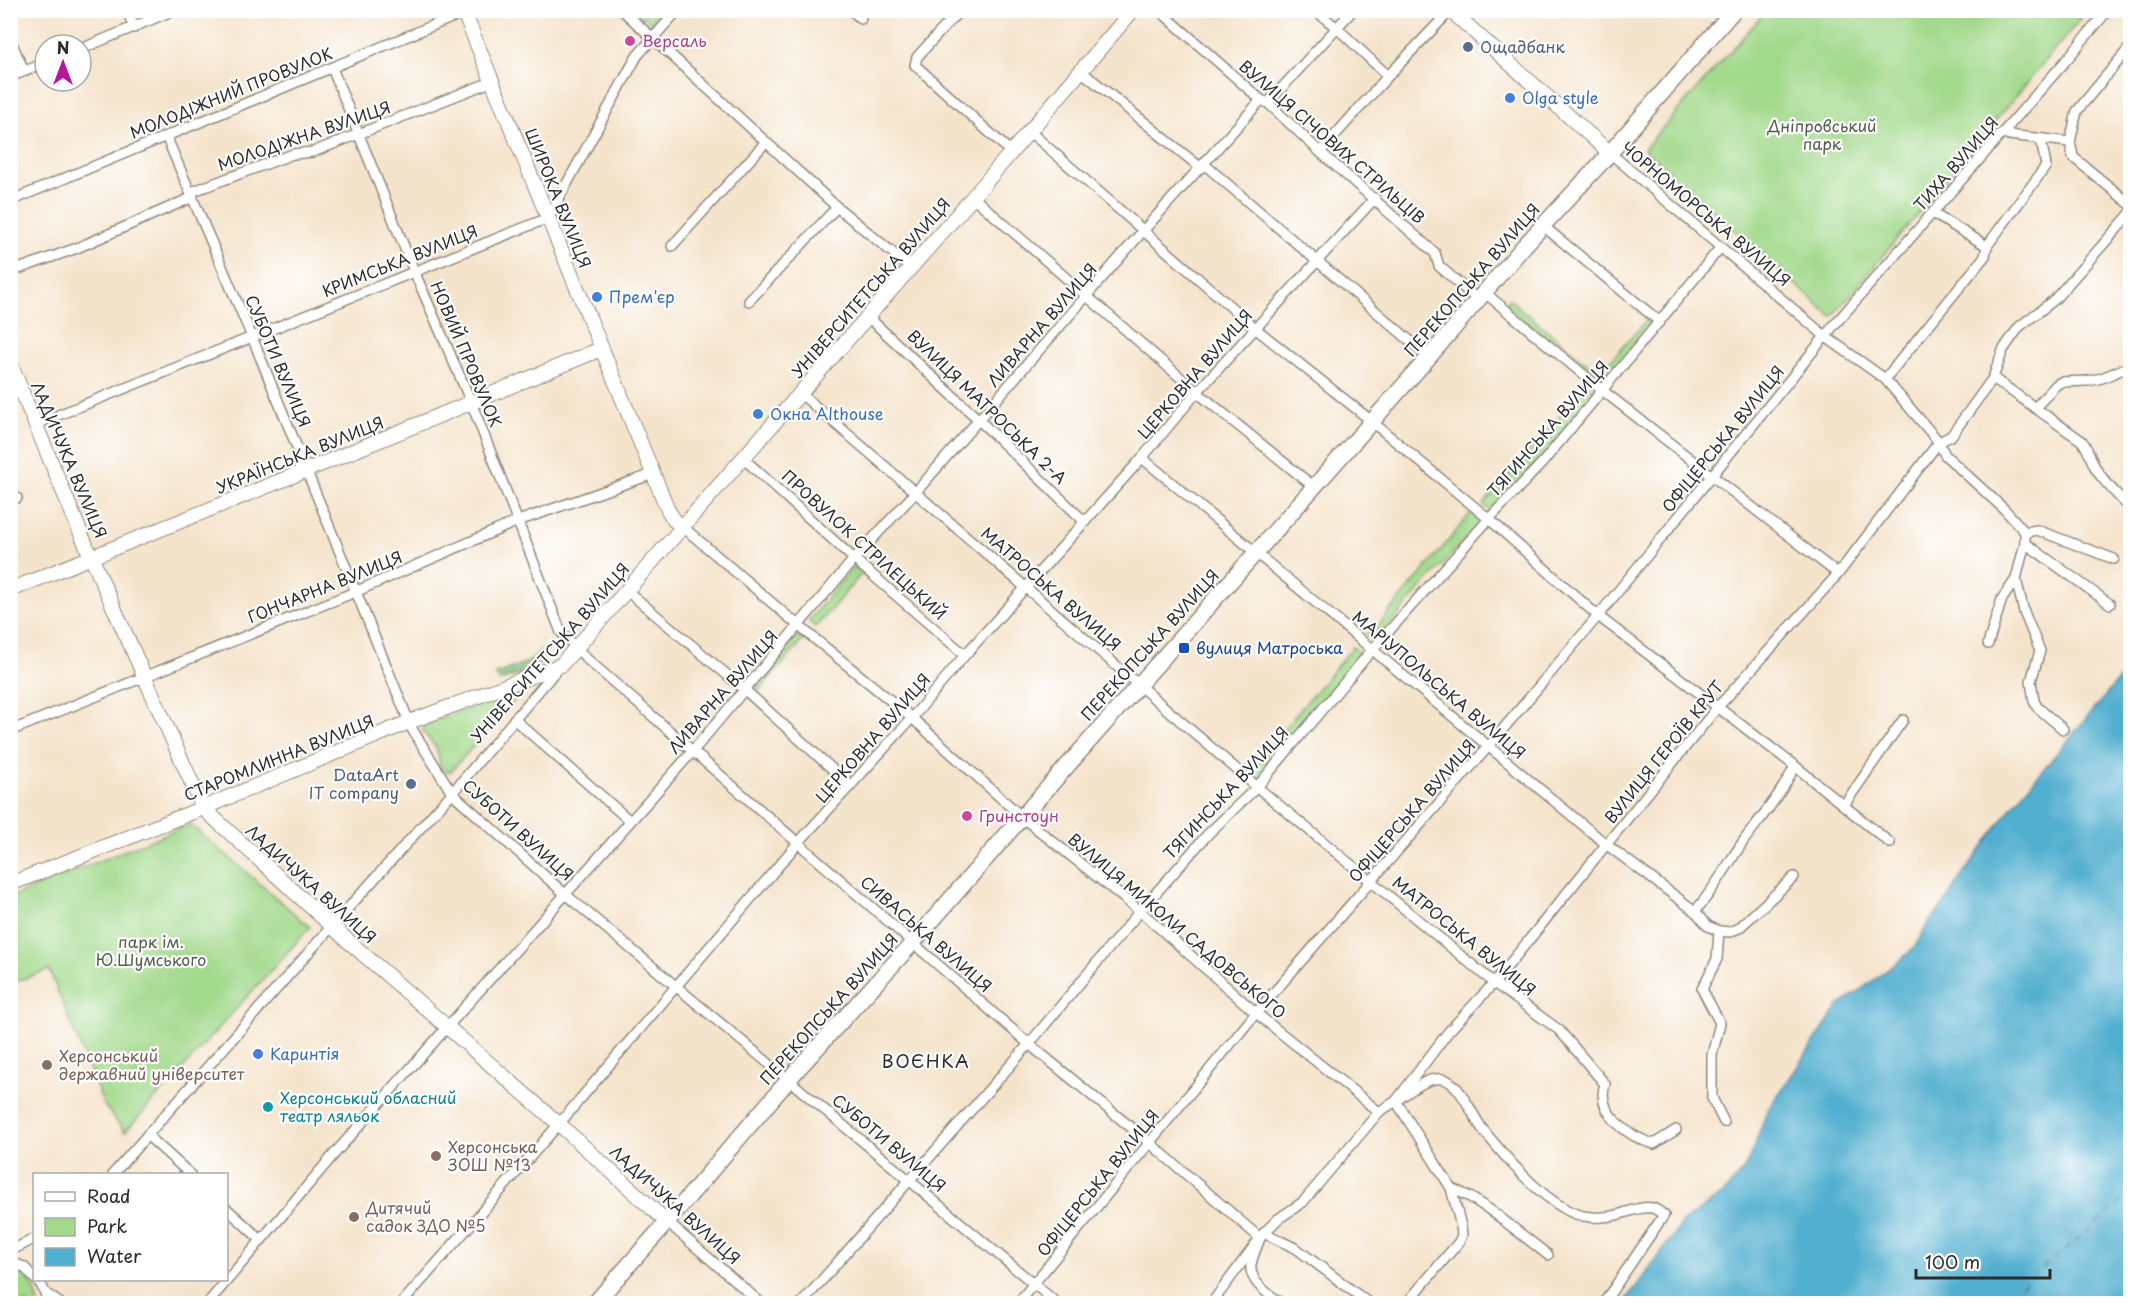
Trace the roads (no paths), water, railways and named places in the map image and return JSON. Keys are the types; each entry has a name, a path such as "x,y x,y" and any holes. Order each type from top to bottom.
{"main road":[{"name":"ПЕРЕКОПСЬКА ВУЛИЦЯ","path":"594,1304 790,1079 1372,422 1542,225 1610,153 1734,10"}],"street":[{"path":"127,10 134,28"},
{"path":"93,44 174,10"},
{"path":"622,10 837,207 909,267"},
{"path":"548,218 637,56 678,10"},
{"path":"851,10 861,19"},
{"path":"960,10 917,57 916,68 1011,152"},
{"name":"УНІВЕРСИТЕТСЬКА ВУЛИЦЯ","path":"114,1173 452,793 626,590 973,197 1134,10"},
{"name":"ВУЛИЦЯ СІЧОВИХ СТРІЛЬЦІВ","path":"1159,10 1375,198 1435,253 1439,266 1712,474 1838,574"},
{"path":"1315,10 1388,76"},
{"name":"ЛИВАРНА ВУЛИЦЯ","path":"228,1278 260,1239 693,751 854,559 980,420 1142,232 1353,10"},
{"name":"ТИХА ВУЛИЦЯ","path":"1826,337 2108,10"},
{"path":"1320,152 1450,11"},
{"name":"ЧОРНОМОРСЬКА ВУЛИЦЯ","path":"1450,11 1720,248 1826,337 1885,379 1939,442 1946,455 2004,509 2025,532"},
{"name":"МОЛОДІЖНИЙ ПРОВУЛОК","path":"10,201 463,12"},
{"name":"ШИРОКА ВУЛИЦЯ","path":"463,12 653,474 671,515 683,527"},
{"path":"10,39 24,71"},
{"path":"2130,47 2077,111 2070,142 2073,157 2130,204"},
{"path":"10,77 33,68"},
{"name":"НОВИЙ ПРОВУЛОК","path":"332,68 414,271 471,402 561,632 576,648"},
{"path":"1081,71 1203,166 1429,357"},
{"name":"МОЛОДІЖНА ВУЛИЦЯ","path":"10,272 77,248 192,194 289,155 309,153 493,81"},
{"path":"1029,131 1142,232 1255,328 1489,519 1598,616 1795,766 1890,843"},
{"path":"2000,134 2070,142"},
{"name":"СУБОТИ ВУЛИЦЯ","path":"166,136 252,337 409,722 452,793 565,894 1058,1304"},
{"path":"1885,379 1985,256 1987,246 2046,165 2041,140"},
{"path":"672,246 766,142"},
{"path":"973,197 1197,392 1314,487"},
{"name":"ЦЕРКОВНА ВУЛИЦЯ","path":"401,1304 559,1124 798,843 912,718 1025,587 1086,522 1197,392 1375,198"},
{"path":"749,301 837,207"},
{"path":"1932,213 1987,246"},
{"name":"ВУЛИЦЯ ГЕРОЇВ КРУТ","path":"1211,1304 1262,1235 1278,1219 1303,1202 1379,1112 1396,1101 1449,1031 1494,982 1717,708 1838,574 1939,442 1951,436 1992,378 2003,350 2019,327 2054,300 2130,214"},
{"name":"КРИМСЬКА ВУЛИЦЯ","path":"36,424 548,218"},
{"path":"1542,225 1660,322"},
{"name":"ТЯГИНСЬКА ВУЛИЦЯ","path":"801,1304 1029,1044 1140,911 1208,834 1257,787 1372,650 1543,462 1720,248"},
{"name":"ВУЛИЦЯ МАТРОСЬКА 2-А","path":"867,316 1086,522"},
{"name":"ОФІЦЕРСЬКА ВУЛИЦЯ","path":"1017,1304 1256,1013 1488,747 1598,616 1826,337"},
{"name":"УКРАЇНСЬКА ВУЛИЦЯ","path":"10,590 601,349"},
{"name":"ЛАДИЧУКА ВУЛИЦЯ","path":"10,363 92,557 203,808 332,926 762,1304"},
{"path":"2035,408 2055,385 2061,382 2088,381 2130,366"},
{"path":"1992,378 2082,441 2089,449 2092,462 2124,502"},
{"name":"МАТРОСЬКА ВУЛИЦЯ","path":"800,393 1257,787 1494,982 1559,1030 1605,1084 1602,1094 1609,1114 1637,1139 1654,1144 1676,1130"},
{"name":"ПРОВУЛОК СТРІЛЕЦЬКИЙ","path":"743,458 854,559 965,655"},
{"name":"МАРІУПОЛЬСЬКА ВУЛИЦЯ","path":"1142,458 1607,845 1695,911 1708,926 1719,931"},
{"name":"ГОНЧАРНА ВУЛИЦЯ","path":"10,731 355,592 518,521 653,474"},
{"name":"ВУЛИЦЯ МИКОЛИ САДОВСЬКОГО","path":"683,527 912,718 1022,817 1140,911 1256,1013 1379,1112"},
{"path":"1988,644 2002,599 2016,579 2025,543 2025,532 2037,530 2114,559"},
{"path":"2025,543 2110,604"},
{"path":"2016,579 2024,612 2040,651 2031,681 2034,701 2037,707 2063,729"},
{"path":"626,590 745,690 851,786"},
{"name":"СИВАСЬКА ВУЛИЦЯ","path":"576,648 1029,1044 1262,1235 1297,1249 1370,1304"},
{"name":"СТАРОМЛИННА ВУЛИЦЯ","path":"10,884 203,808 409,722 561,666"},
{"path":"514,719 630,820"},
{"path":"1844,806 1903,720"},
{"path":"1695,911 1708,897 1745,840 1785,787 1795,766"},
{"path":"1724,1122 1712,1098 1712,1055 1720,1023 1702,989 1717,959 1719,931 1730,932 1739,928 1794,877"},
{"path":"1406,1304 1459,1242 1462,1235 1451,1188 1396,1101 1429,1081 1437,1079 1447,1080 1455,1087 1482,1130 1542,1193 1568,1211 1585,1216 1603,1217 1636,1209 1654,1208 1664,1215 1603,1304"},
{"path":"147,1135 189,1173"},
{"path":"1451,1188 1493,1212 1548,1255"},
{"path":"228,1210 260,1239"},
{"path":"1262,1235 1250,1266 1253,1277 1283,1304"},
{"path":"10,1251 33,1240"},
{"path":"10,1262 24,1267 33,1275"},
{"path":"39,1281 45,1293 47,1304"},
{"name":"ЛИВАРНА ВУЛИЦЯ","path":"207,1304 226,1281"},
{"path":"45,1293 61,1304"}],"water":[{"path":"2130,666 2130,1303 1624,1303 1684,1221 1724,1193 1743,1170 1767,1111 1839,1006 1903,958 1916,945 1930,921 2010,809"}],"place":[{"name":"Версаль","path":"630,41"},
{"name":"Ощадбанк","path":"1468,47"},
{"name":"Olga style","path":"1510,98"},
{"name":"Прем'єр","path":"597,297"},
{"name":"Окна Althouse","path":"758,414"},
{"name":"вулиця Матроська","path":"1184,648"},
{"name":"DataArt IT company","path":"411,784"},
{"name":"Гринстоун","path":"967,816"},
{"name":"Каринтія","path":"258,1054"},
{"name":"Херсонський державний університет","path":"47,1065"},
{"name":"Херсонський обласний театр ляльок","path":"268,1107"},
{"name":"Херсонська ЗОШ №13","path":"436,1156"},
{"name":"Дитячий садок ЗДО №5","path":"354,1217"}],"district":[{"name":"ВОЄНКА","path":"926,1062"}],"park label":[{"name":"Дніпровський парк","path":"1822,135"},
{"name":"парк ім. Ю.Шумського","path":"151,951"}]}
